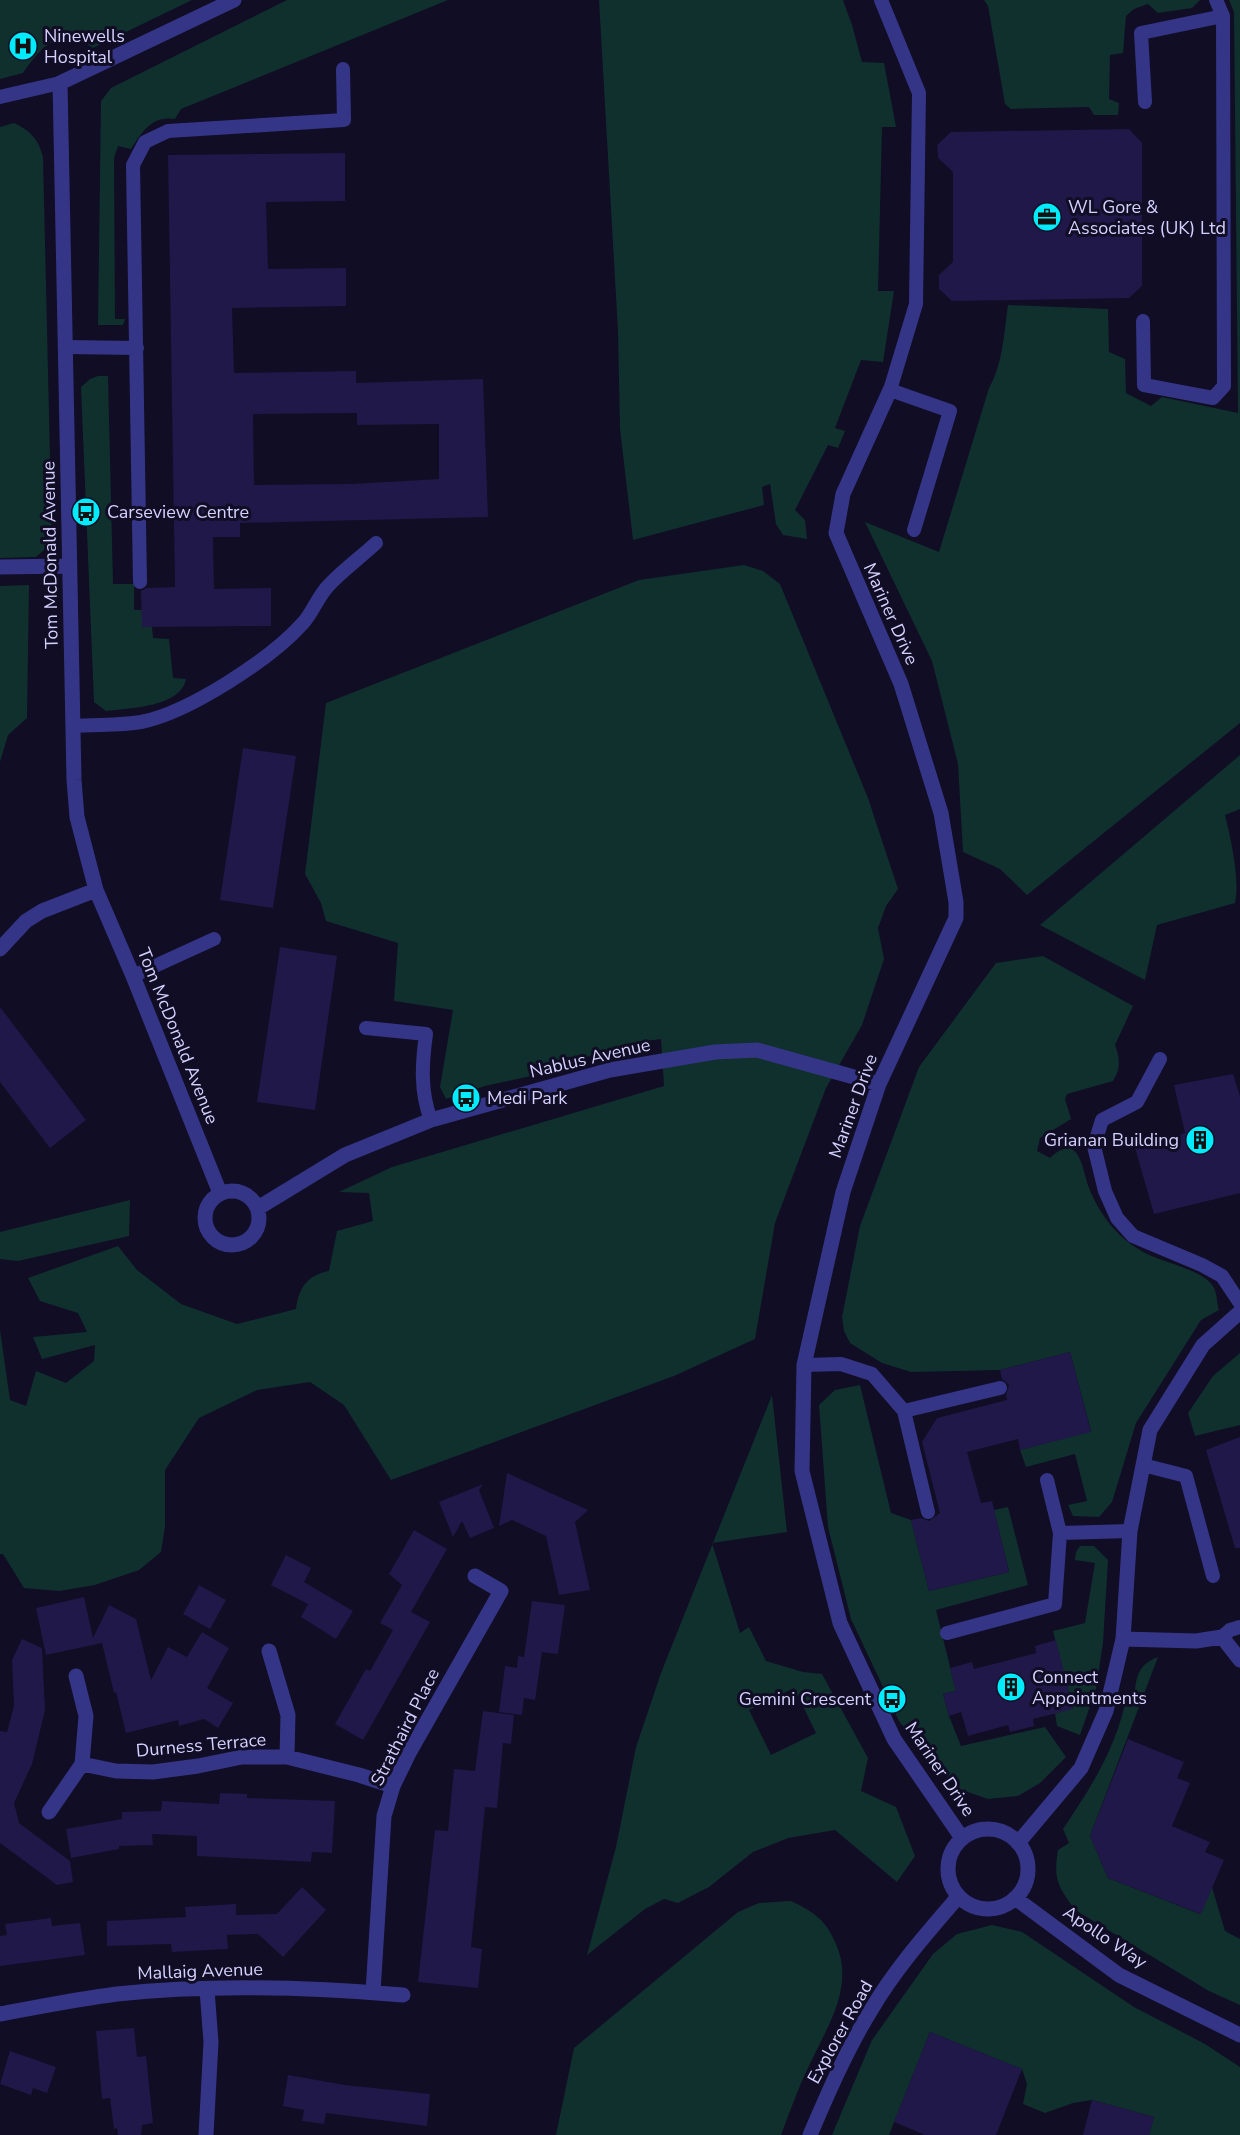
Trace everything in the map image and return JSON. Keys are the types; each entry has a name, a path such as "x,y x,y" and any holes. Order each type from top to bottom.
{"street":[{"path":"60,83 234,0"},
{"name":"Tom McDonald Avenue","path":"60,83 76,817 96,890 220,1193"},
{"name":"Mariner Drive","path":"890,390 843,494 836,533 901,684 941,813 956,902 956,918 879,1084 843,1192 804,1365 802,1471 840,1623 894,1739 962,1838"},
{"path":"0,567 69,566"},
{"path":"0,949 26,921 42,911 96,890"},
{"name":"Nablus Avenue","path":"258,1208 345,1155 431,1120 610,1070 716,1052 757,1050 879,1084"},
{"path":"228,1190 242,1192 258,1208 260,1217 258,1227 246,1242 238,1245 219,1242 206,1228 204,1218 206,1209 210,1201 220,1193 228,1190"},
{"path":"1018,1844 1081,1768 1106,1711 1123,1640 1130,1531 1150,1430 1203,1345 1240,1312"},
{"name":"Strathaird Place","path":"373,1992 384,1816 393,1786 409,1753 501,1591 475,1576"},
{"path":"1123,1640 1196,1641 1222,1637 1240,1660"},
{"name":"Durness Terrace","path":"269,1652 288,1715 287,1757"},
{"path":"49,1812 82,1764 86,1716 76,1676"},
{"name":"Durness Terrace","path":"82,1764 116,1771 153,1772 242,1757 287,1757 393,1786"},
{"path":"979,1830 998,1830 1009,1835 1018,1844 1028,1866 1023,1889 1015,1898 1002,1907 986,1910 971,1906 958,1897 950,1883 947,1867 952,1851 962,1838 979,1830"},
{"name":"Explorer Road","path":"810,2135 870,2010 918,1943 958,1897"},
{"name":"Apollo Way","path":"1015,1898 1119,1975 1240,2035"},
{"name":"Mallaig Avenue","path":"0,2014 116,1995 207,1989 292,1987 403,1995"},
{"path":"206,2135 211,2042 207,1989"}],"lane":[{"path":"881,0 919,93 916,304 890,390 950,411 914,530"},
{"path":"1143,321 1144,385 1213,398 1224,386 1223,16 1216,0"},
{"path":"1145,102 1141,33 1223,16"},
{"path":"140,582 133,165 145,142 168,131 344,120 343,69"},
{"path":"0,98 60,83"},
{"path":"66,347 137,348"},
{"path":"73,726 141,722 173,711 221,686 262,660 283,643 305,622 328,586 376,543"},
{"path":"133,976 214,939"},
{"path":"366,1028 426,1034 422,1060 425,1104 431,1120"},
{"path":"1160,1059 1137,1102 1102,1120 1094,1146 1105,1191 1117,1218 1133,1236 1202,1265 1222,1276 1240,1303"},
{"path":"804,1365 841,1364 872,1374 903,1411 928,1512"},
{"path":"903,1411 1000,1388"},
{"path":"1143,1465 1186,1476 1213,1576"},
{"path":"948,1633 1055,1604 1060,1533 1047,1480"},
{"path":"1060,1533 1130,1531"},
{"path":"1222,1637 1230,1630 1240,1627"}],"green space":[{"name":"Ninewells Hospital","path":"0,0 192,0 93,48 76,39 59,39 45,47 23,73 0,79"},
{"path":"287,0 448,0 181,109 175,119 167,118 149,126 131,149 118,146 114,158 115,319 125,319 123,325 98,325 101,101 111,88"},
{"path":"599,0 843,0 862,62 884,63 896,127 882,127 878,291 894,291 883,362 861,360 835,428 845,431 838,448 828,445 795,510 805,520 807,539 783,535 776,524 770,484 762,487 764,505 633,540 620,429 618,331"},
{"path":"984,0 1200,0 1192,8 1158,13 1148,4 1134,9 1126,16 1123,53 1110,55 1109,99 1119,103 1118,115 1094,115 1089,107 1011,109 1005,104 988,6"},
{"path":"1229,0 1240,0 1240,723 1027,895 1000,869 963,852 958,764 932,661 865,522 939,552 997,368 1008,305 1108,309 1109,352 1125,359 1126,393 1151,406 1162,397 1238,413 1234,12"},
{"path":"14,123 33,136 43,157 52,543 36,557 0,558 0,127"},
{"path":"108,376 113,584 134,584 134,610 142,610 142,627 152,627 153,638 169,639 173,678 186,679 182,688 165,701 141,707 106,711 94,702 81,387 90,379"},
{"path":"744,565 763,571 780,584 868,798 898,889 886,906 878,928 884,959 862,1025 826,1088 775,1223 755,1339 674,1376 391,1480 344,1405 310,1382 257,1390 199,1418 165,1470 165,1527 161,1552 139,1570 95,1585 59,1591 24,1588 3,1554 0,1554 0,1330 10,1400 26,1406 36,1371 66,1383 94,1361 95,1345 42,1359 33,1337 87,1332 78,1313 40,1301 28,1278 118,1246 137,1270 181,1304 237,1324 296,1309 299,1295 305,1284 315,1276 329,1271 337,1231 373,1221 369,1193 339,1192 392,1167 664,1086 661,1039 625,1044 531,1076 485,1086 446,1099 440,1087 453,1010 394,1001 398,943 326,921 321,903 305,874 326,703 639,580"},
{"path":"29,585 27,718 8,735 0,762 0,586"},
{"path":"1240,755 1240,809 1225,815 1236,871 1235,903 1157,925 1145,980 1040,925"},
{"path":"1043,956 1133,1006 1115,1045 1119,1063 1113,1081 1067,1094 1065,1099 1071,1119 1040,1138 1037,1151 1050,1158 1068,1148 1074,1150 1094,1200 1112,1227 1145,1253 1193,1271 1209,1281 1215,1290 1219,1310 1201,1320 1136,1423 1112,1502 1099,1517 1073,1516 1068,1505 1087,1501 1075,1454 1026,1467 1020,1450 1091,1431 1070,1352 1000,1370 911,1372 882,1363 850,1343 844,1331 842,1317 860,1226 919,1067 996,963"},
{"path":"130,1200 129,1236 18,1261 0,1259 0,1232"},
{"path":"1240,1353 1240,1425 1195,1436 1188,1413 1213,1376"},
{"path":"860,1385 891,1513 911,1520 929,1591 1009,1572 994,1510 1008,1507 1028,1585 936,1610 956,1691 943,1694 961,1746 1045,1727 1066,1757 1040,1783 1018,1796 988,1799 959,1789 931,1763 899,1721 851,1619 828,1527 819,1405 835,1390"},
{"path":"772,1395 787,1532 713,1543"},
{"path":"712,1544 740,1633 749,1627 766,1661 803,1672 822,1674 868,1758 861,1791 896,1807 915,1856 897,1882 835,1830 788,1838 753,1852 709,1887 678,1903 664,1899 645,1909 587,1955 616,1847 636,1747 661,1673","holes":["794,1688 816,1733 771,1755 749,1710"]},
{"path":"1080,1546 1094,1546 1108,1560 1103,1643 1096,1689 1080,1735 1057,1726 1055,1713 1073,1708 1053,1631 1085,1623 1095,1563 1075,1560"},
{"path":"1158,1657 1090,1836 1108,1878 1200,1914 1212,1887 1225,1931 1240,1939 1240,2005 1209,1991 1075,1910 1058,1882 1056,1869 1058,1850 1069,1843 1063,1829 1084,1797 1110,1749 1127,1695 1134,1695 1142,1667"},
{"path":"791,1901 813,1913 828,1929 841,1960 842,1976 841,1991 830,2022 801,2083 781,2135 556,2135 574,2048 738,1912 759,1903"},
{"path":"992,1925 1022,1932 1134,2007 1205,2044 1240,2067 1240,2135 1149,2135 1154,2117 1092,2100 1073,2103 1045,2113 1023,2104 1027,2084 1022,2069 930,2032 889,2135 832,2135 872,2040 933,1954 957,1934"}],"building":[{"name":"WL Gore & Associates (UK) Ltd","path":"1129,129 1142,143 1142,286 1129,298 952,301 939,289 939,275 953,262 953,172 938,158 937,145 951,132"},
{"path":"345,153 345,201 266,202 268,269 346,268 346,306 232,308 234,373 356,371 356,383 483,379 488,517 240,523 240,537 213,537 214,589 271,588 271,626 142,627 141,591 147,588 175,587 168,155","holes":["357,413 357,425 439,424 439,479 352,484 254,485 253,414"]},
{"path":"243,748 296,756 273,908 220,900"},
{"path":"280,947 337,956 315,1110 257,1102"},
{"path":"0,1007 86,1120 50,1148 0,1082"},
{"name":"Grianan Building","path":"1233,1074 1240,1096 1240,1193 1154,1214 1135,1148 1185,1133 1174,1085"},
{"path":"1070,1352 1091,1432 1020,1450 1018,1439 967,1452 981,1503 992,1501 1009,1572 929,1591 911,1520 921,1518 929,1521 940,1513 922,1442 937,1418 1007,1400 1009,1385 1002,1379 1000,1370"},
{"path":"1240,1437 1240,1548 1235,1548 1206,1450"},
{"path":"507,1473 588,1510 575,1522 590,1590 559,1595 546,1536 512,1520 499,1526"},
{"path":"483,1484 479,1490 494,1528 470,1538 462,1521 453,1537 439,1502"},
{"path":"414,1530 447,1549 411,1612 430,1622 363,1740 335,1724 366,1669 370,1671 393,1630 380,1623 402,1585 389,1574"},
{"path":"286,1555 311,1568 304,1582 353,1611 336,1639 301,1617 308,1604 271,1585"},
{"path":"199,1585 226,1600 210,1629 183,1614"},
{"path":"84,1597 93,1638 109,1605 136,1619 151,1680 168,1647 187,1657 202,1632 229,1648 207,1688 233,1703 218,1728 204,1719 179,1726 178,1720 126,1733 102,1643 46,1655 36,1608"},
{"path":"532,1601 565,1605 558,1654 542,1652 535,1700 524,1698 522,1715 499,1712 505,1666 517,1668 518,1656 524,1657"},
{"path":"22,1639 42,1648 45,1710 32,1764 14,1803 19,1823 70,1861 73,1882 57,1885 0,1843 0,1731 7,1732 14,1706 12,1660"},
{"name":"Connect Appointments","path":"1056,1640 1073,1709 1033,1719 1034,1726 1010,1732 1008,1725 968,1736 961,1712 949,1716 943,1694 956,1691 950,1668 972,1662 974,1669 1036,1653 1035,1646"},
{"path":"483,1711 514,1715 511,1744 503,1743 497,1808 485,1807 471,1947 482,1949 478,1988 418,1982 435,1830 448,1831 454,1769 475,1771"},
{"path":"1128,1739 1184,1762 1177,1778 1190,1783 1172,1826 1210,1842 1205,1852 1224,1860 1201,1914 1108,1878 1090,1836"},
{"path":"220,1793 247,1794 247,1798 335,1801 332,1853 312,1852 311,1862 197,1856 197,1836 152,1834 153,1845 119,1846 119,1849 71,1858 66,1829 122,1819 122,1812 161,1811 162,1801 219,1804"},
{"path":"302,1887 326,1910 283,1957 258,1934 227,1935 228,1949 172,1952 171,1944 107,1946 107,1921 186,1917 185,1907 236,1904 236,1915 277,1914"},
{"path":"51,1918 52,1926 80,1923 85,1955 0,1966 0,1936 7,1935 5,1924"},
{"path":"134,2028 137,2057 146,2056 153,2123 142,2125 141,2135 118,2135 117,2128 114,2129 110,2098 102,2099 96,2031"},
{"path":"930,2032 1022,2069 996,2135 925,2135 894,2122"},
{"path":"10,2051 56,2067 47,2093 33,2088 31,2095 0,2084"},
{"path":"288,2075 345,2085 430,2094 427,2126 326,2113 324,2124 302,2121 304,2110 283,2106"},
{"path":"1092,2100 1154,2117 1149,2135 1083,2135"}],"place":[{"name":"Ninewells Hospital","path":"23,46"},
{"name":"WL Gore & Associates (UK) Ltd","path":"1047,217"},
{"name":"Carseview Centre","path":"86,512"},
{"name":"Medi Park","path":"466,1098"},
{"name":"Grianan Building","path":"1200,1140"},
{"name":"Connect Appointments","path":"1011,1687"},
{"name":"Gemini Crescent","path":"892,1699"}]}
